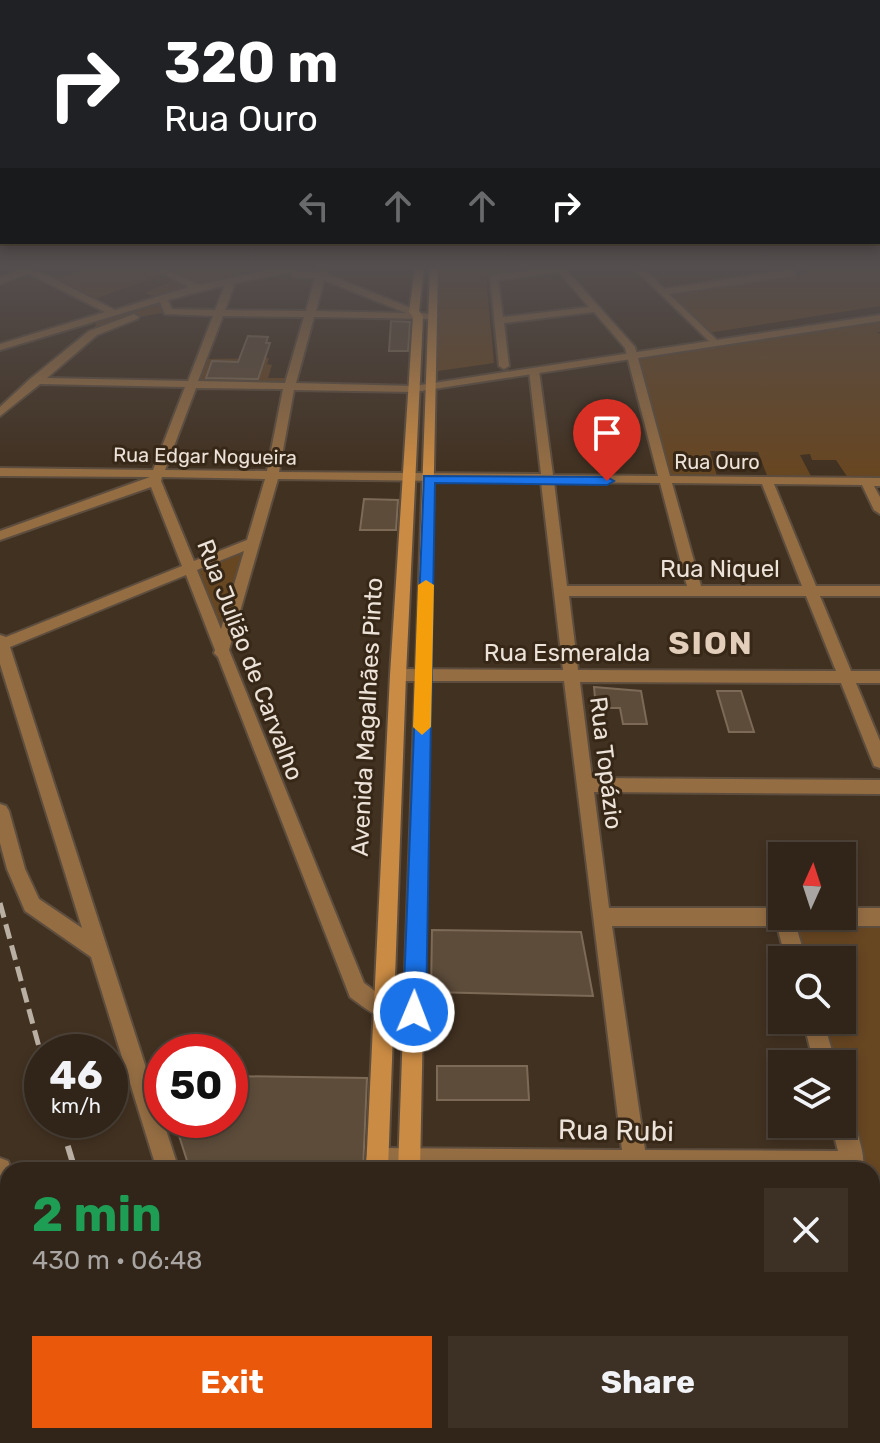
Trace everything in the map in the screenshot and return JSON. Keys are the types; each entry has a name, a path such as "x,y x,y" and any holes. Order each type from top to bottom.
{"main road":[{"name":"Avenida Magalhães Pinto","path":"409,1162 430,440 423,382 424,335"},
{"name":"Avenida Magalhães Pinto","path":"377,1162 411,440 423,382"},
{"path":"411,440 430,440"}],"street":[{"path":"0,347 38,335"},
{"path":"0,413 90,335"},
{"path":"0,536 156,478 210,335"},
{"path":"221,654 272,477 289,388 304,335"},
{"path":"500,335 504,366"},
{"path":"618,335 631,351 695,591"},
{"path":"705,335 710,340"},
{"path":"423,382 504,366 740,335"},
{"path":"34,381 289,388 423,382 534,371 631,351"},
{"name":"Rua Topázio","path":"534,371 601,917 635,1160"},
{"name":"Rua Edgar Nogueira","path":"0,472 156,478 409,479"},
{"name":"Rua Julião de Carvalho","path":"156,478 221,654 357,990 384,1010"},
{"name":"Rua Ouro","path":"409,479 873,482"},
{"path":"767,482 880,761"},
{"path":"873,482 880,510"},
{"path":"166,1162 2,642 252,543"},
{"name":"Rua Niquel","path":"561,591 880,591"},
{"name":"Rua Esmeralda","path":"398,675 880,677"},
{"path":"585,785 880,787"},
{"path":"0,811 16,869 32,905 100,952"},
{"path":"601,917 768,918"},
{"path":"856,917 880,917"},
{"path":"384,1010 414,1012"},
{"name":"Rua Rubi","path":"846,1138 853,1162"},
{"name":"Rua Rubi","path":"522,1162 663,1162"}],"shaded area":[{"path":"433,335 491,335 494,363 431,372"},
{"path":"781,335 880,335 880,478 848,478 836,460 812,460 810,454 800,455 812,478 768,478 758,452 710,451 718,480 670,480 635,358"},
{"path":"269,358 267,364 272,365 268,378 286,378 285,386 196,383 206,359"},
{"path":"252,543 221,654 190,568"},
{"path":"856,917 880,917 880,1162 853,1162 846,1138 856,1138 856,1050 821,1050 817,1034 856,1034 856,946 792,946 787,930 856,930"}],"building":[{"path":"390,335 409,335 408,351 389,351"},
{"path":"248,336 268,337 266,343 270,343 258,379 206,378 212,361 238,362"},
{"path":"364,499 398,500 396,530 360,530"},
{"path":"594,687 641,691 647,724 623,724 620,708 596,708"},
{"path":"717,691 741,691 754,732 729,732"},
{"path":"432,930 581,932 593,996 431,992"},
{"path":"437,1066 527,1066 529,1100 437,1100"},
{"path":"248,1076 367,1078 363,1162 187,1162 180,1138 248,1138"}],"railway":[{"path":"0,903 35,1034"},
{"path":"65,1138 73,1162"}],"slow traffic":[{"path":"422,727 426,585"}],"district":[{"name":"SION","path":"711,643"}],"route":[{"path":"414,1012 429,479 607,481"}]}
